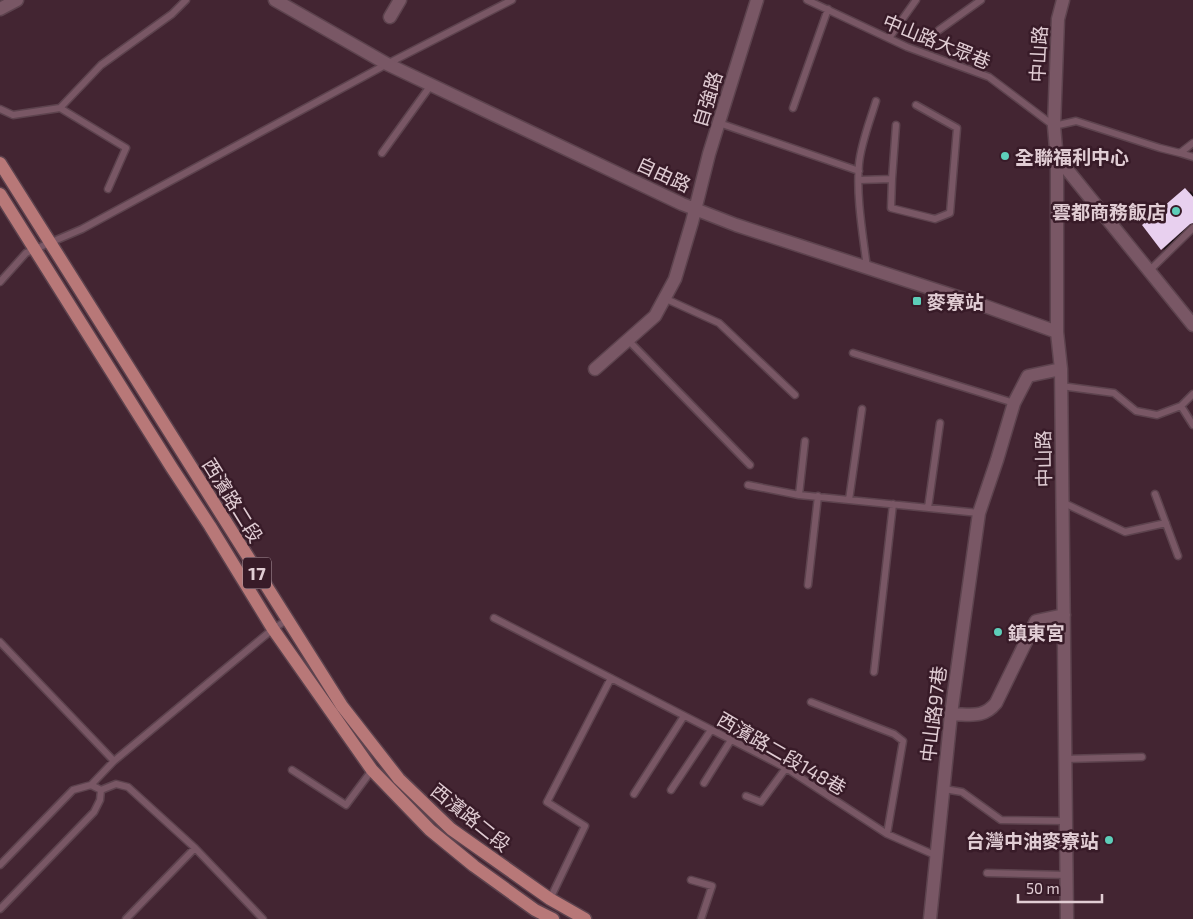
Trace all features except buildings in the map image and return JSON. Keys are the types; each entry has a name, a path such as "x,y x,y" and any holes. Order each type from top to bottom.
{"main road":[{"name":"西濱路二段","path":"0,163 342,706 399,779 451,829 550,899 585,919"},
{"name":"西濱路二段","path":"0,194 273,629 372,770 430,830 533,914 553,919"}],"street":[{"path":"0,9 17,0"},
{"name":"自由路","path":"275,0 387,64 696,209 736,225 982,305 1057,332"},
{"path":"390,17 400,0"},
{"name":"自強路","path":"595,369 655,316 674,279 757,0"},
{"name":"中山路","path":"1063,0 1058,19 1054,126 1057,157 1057,332 1061,369 1067,919"},
{"path":"1057,157 1193,325"},
{"name":"中山路97巷","path":"930,919 951,714 979,513 1014,403 1028,376 1061,369"},
{"path":"951,714 984,714 992,708 1036,621 1064,615"}],"lane":[{"path":"0,109 13,115 60,108 101,65 172,14 186,0"},
{"path":"0,282 26,253 82,229 387,64 512,0"},
{"name":"中山路大眾巷","path":"807,0 907,47 989,77 1054,126"},
{"path":"889,38 916,0"},
{"name":"中山路大眾巷","path":"939,30 981,0"},
{"path":"793,108 828,9"},
{"path":"382,153 431,85"},
{"path":"866,268 860,211 859,164 867,127 876,101"},
{"path":"896,124 891,208 935,219 950,213 957,128 916,105"},
{"path":"60,108 126,148 108,189"},
{"path":"1054,126 1076,121 1193,157"},
{"path":"719,123 859,171"},
{"path":"1180,153 1193,143"},
{"path":"859,180 892,179"},
{"path":"1149,271 1193,228"},
{"path":"664,298 719,323 795,395"},
{"path":"628,340 750,465"},
{"path":"853,353 1014,403"},
{"path":"1060,386 1114,393 1136,411 1156,414 1181,406 1193,394"},
{"path":"1181,406 1193,424"},
{"path":"849,500 862,409"},
{"path":"928,508 940,423"},
{"path":"800,495 805,441"},
{"path":"748,485 800,495 979,513"},
{"path":"1156,494 1178,556"},
{"path":"808,585 818,496"},
{"path":"1062,502 1125,532 1166,523"},
{"path":"874,672 893,504"},
{"name":"西濱路二段148巷","path":"494,618 786,768 887,834 937,856"},
{"path":"0,865 74,790 91,785 114,761 273,629 287,620"},
{"path":"0,642 114,761"},
{"path":"550,899 586,826 547,802 610,678"},
{"path":"811,702 894,734 903,741 887,834"},
{"path":"634,794 684,716"},
{"path":"671,790 711,730"},
{"path":"704,783 731,740"},
{"path":"1065,759 1142,757"},
{"path":"746,796 761,802 786,768"},
{"path":"292,770 346,805 372,770"},
{"path":"91,785 101,790 116,784 128,787 195,848 263,919"},
{"path":"944,789 962,792 1001,820 1066,821"},
{"path":"0,909 94,812 100,800 101,790"},
{"path":"126,919 195,848"},
{"path":"988,874 1067,875"},
{"path":"691,880 712,886 700,919"}],"place":[{"name":"全聯福利中心","path":"1005,156"},
{"name":"雲都商務飯店","path":"1176,211"},
{"name":"麥寮站","path":"917,301"},
{"name":"鎮東宮","path":"998,632"},
{"name":"台灣中油麥寮站","path":"1109,840"}]}
